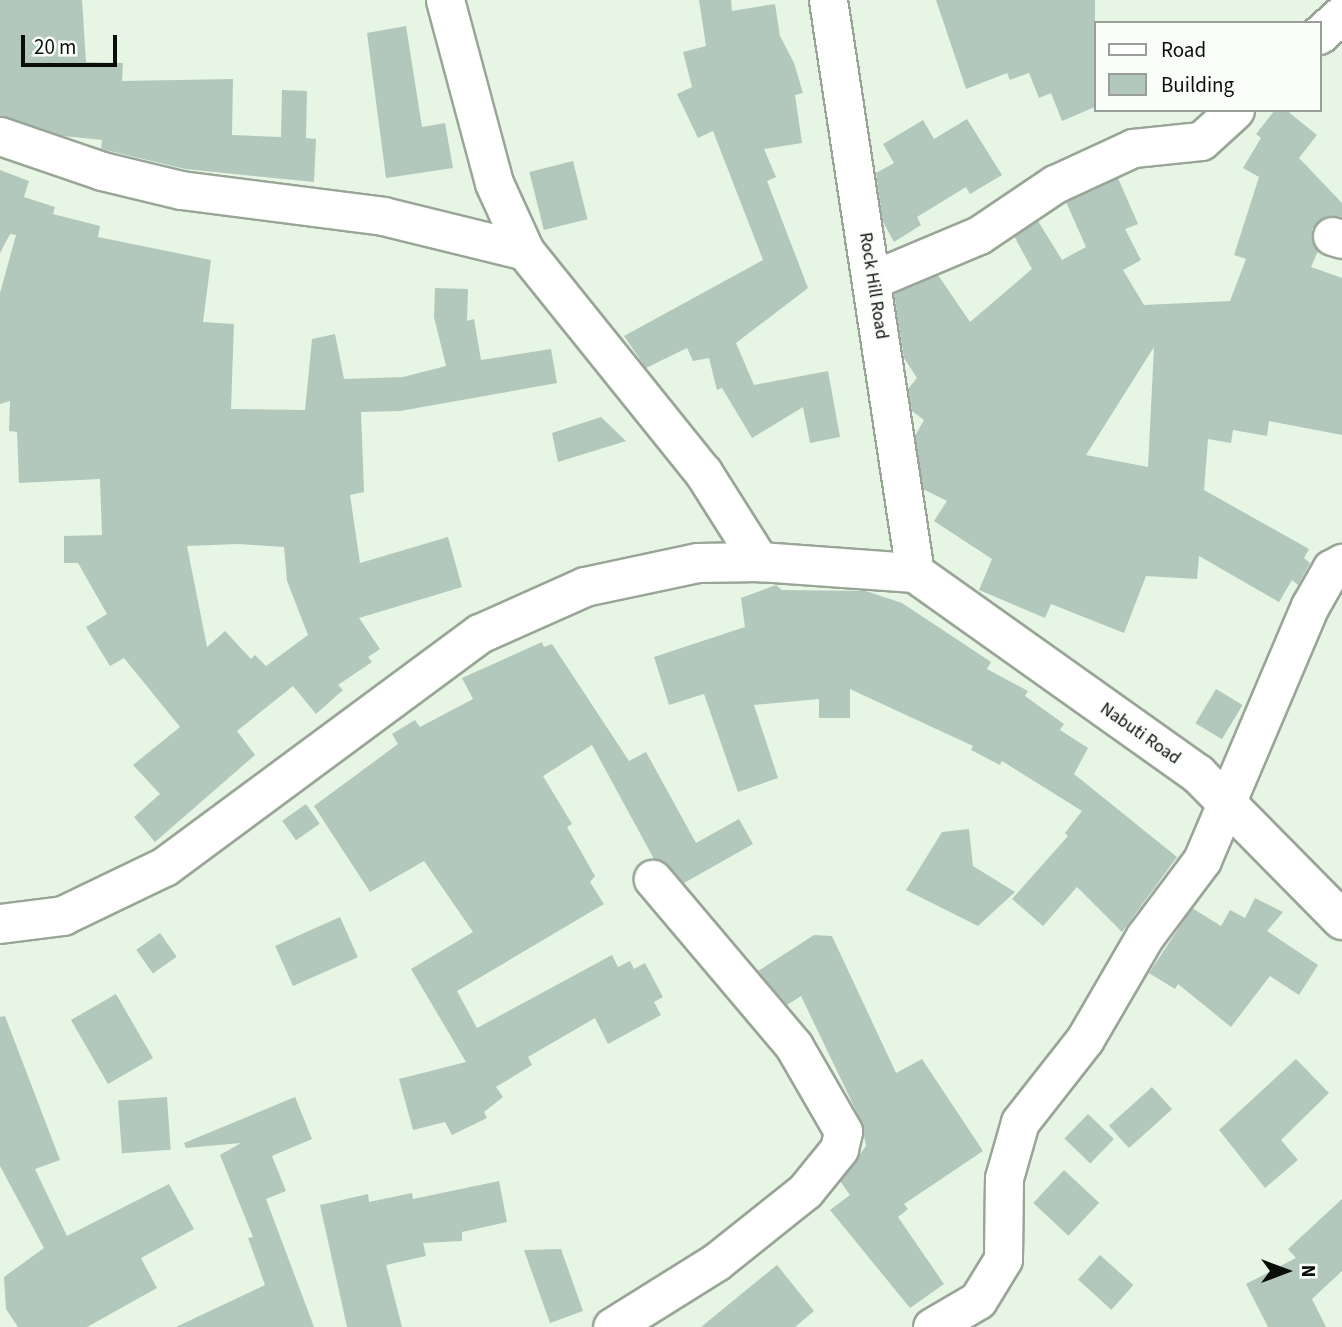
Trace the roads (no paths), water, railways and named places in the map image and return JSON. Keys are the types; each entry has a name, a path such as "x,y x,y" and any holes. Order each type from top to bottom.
{"street":[{"path":"445,0 494,183 525,251 703,472 760,562"},
{"name":"Rock Hill Road","path":"828,0 915,573"},
{"path":"1321,32 1342,14"},
{"path":"872,280 979,235 1055,184 1133,148 1201,141 1233,112"},
{"path":"0,136 102,171 181,190 383,216 525,251"},
{"path":"0,924 63,916 165,867 480,634 585,587 698,563 760,562 915,573"},
{"path":"932,1327 978,1300 1003,1259 1004,1178 1020,1122 1085,1039 1144,936 1202,860 1310,606 1331,569 1342,564"},
{"name":"Nabuti Road","path":"915,573 1198,774 1342,920"},
{"path":"612,1327 716,1262 805,1191 839,1149 843,1131 794,1046 653,879"}]}
